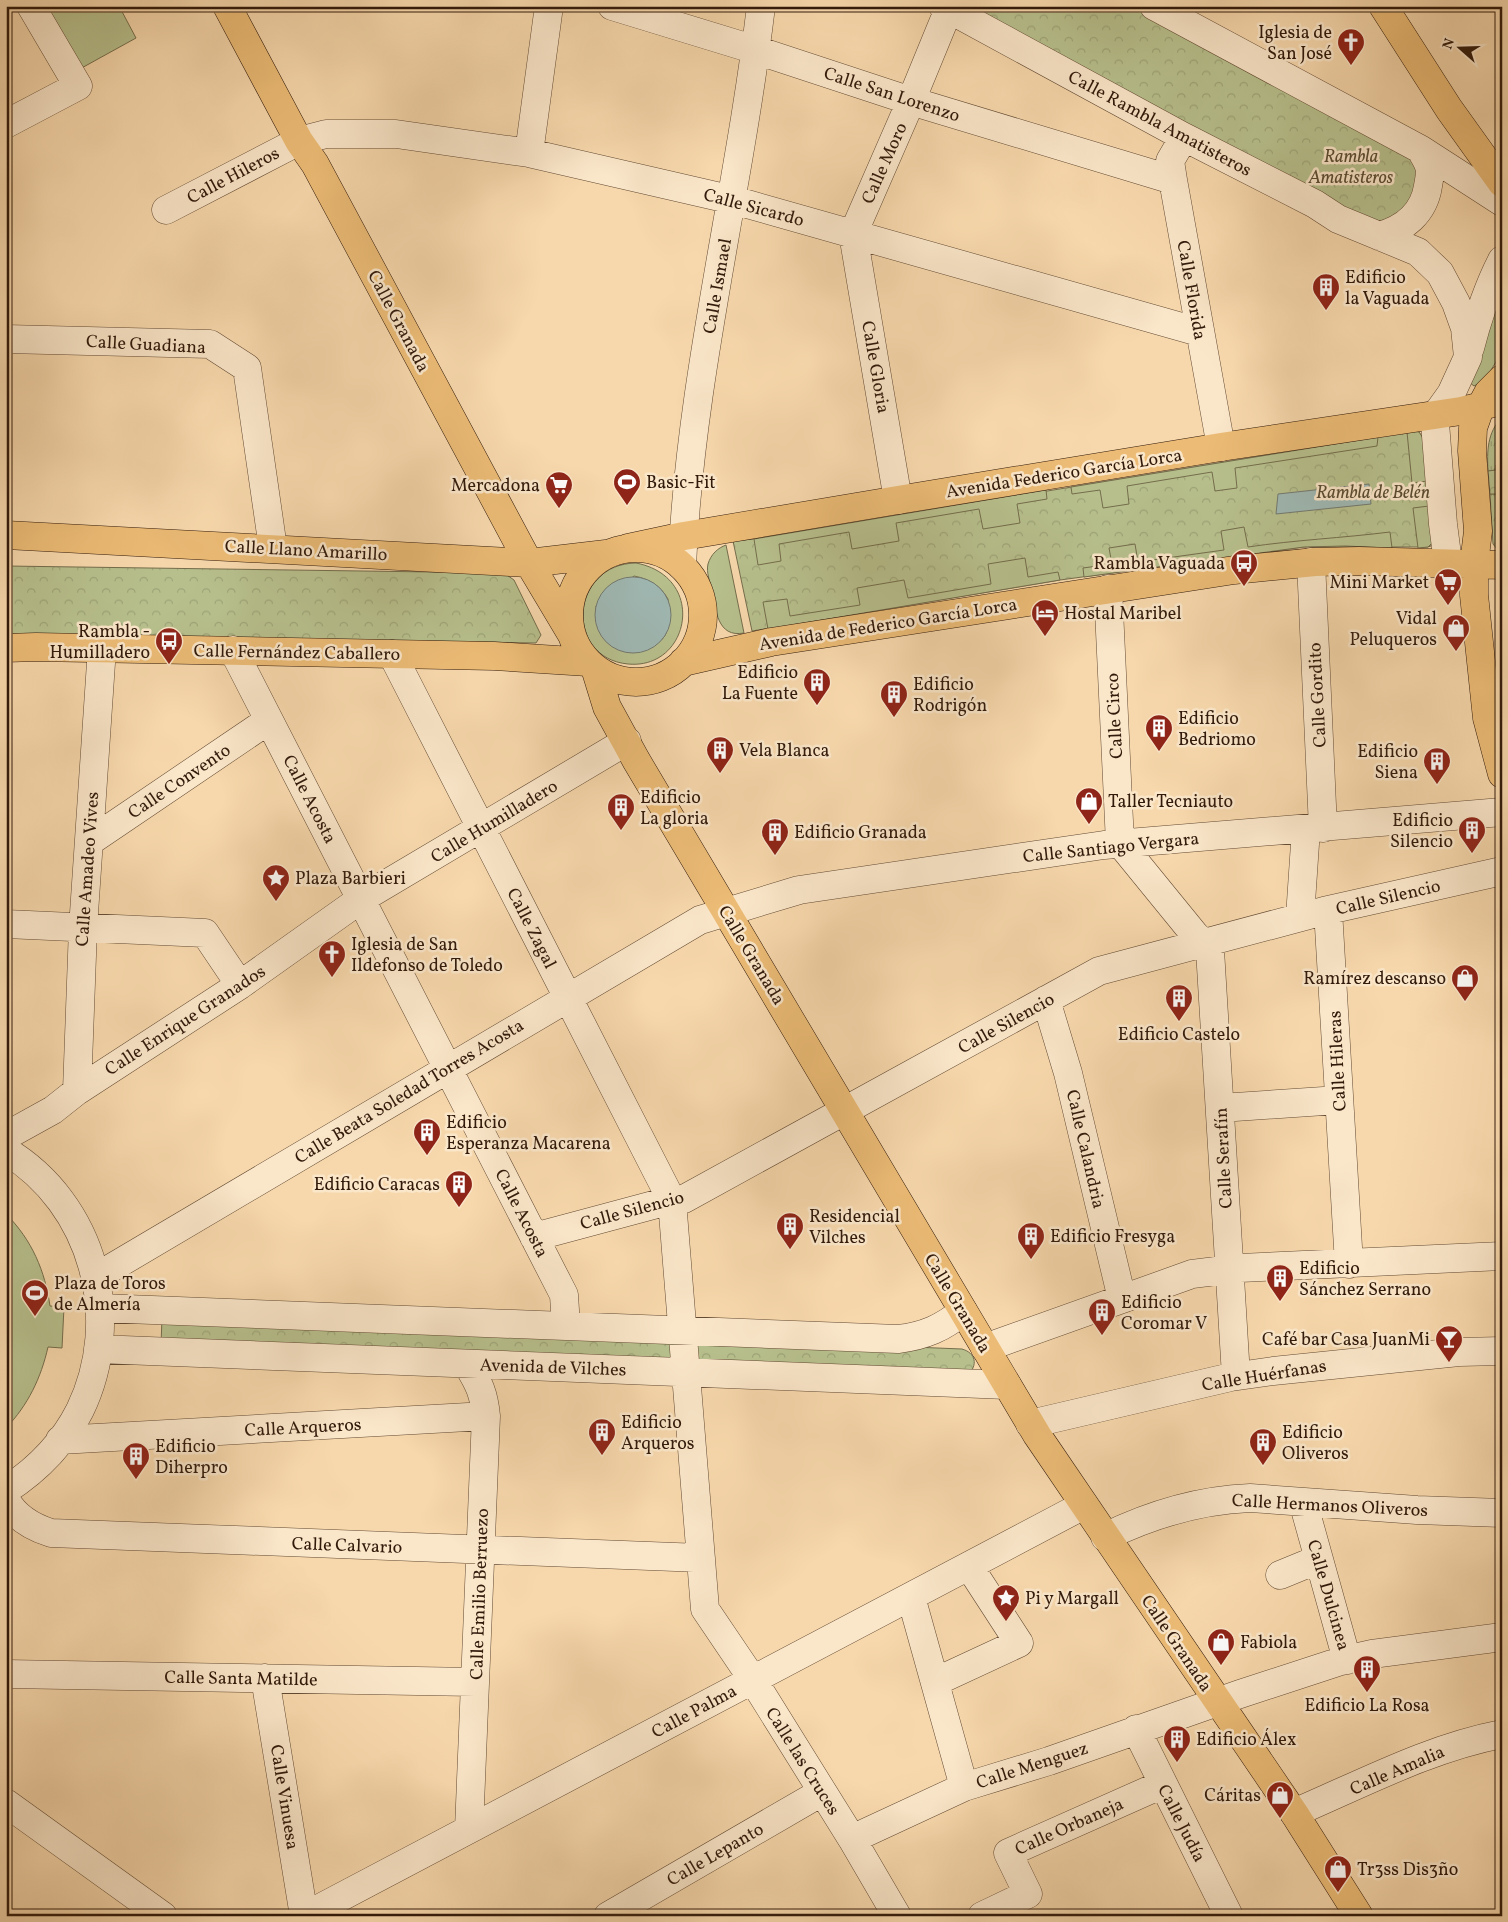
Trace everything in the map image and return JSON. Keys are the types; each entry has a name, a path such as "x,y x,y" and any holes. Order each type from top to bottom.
{"main road":[{"name":"Calle Granada","path":"227,6 299,140 315,164 529,563 572,635"},
{"path":"1382,6 1448,109 1502,183"},
{"path":"1502,379 1470,413 1478,530 1463,564 1474,595 1487,718 1502,774"},
{"name":"Avenida Federico García Lorca","path":"617,551 684,536 1221,447 1470,413"},
{"name":"Calle Llano Amarillo","path":"6,535 529,563 617,551"},
{"path":"645,548 671,557 682,566 697,586 703,614 702,629 697,643 683,662 663,676 640,682 616,679 591,665 579,652 569,622 569,608 573,591 588,568 617,551 645,548"},
{"name":"Avenida de Federico García Lorca","path":"683,662 771,642 1234,570 1311,562 1359,560 1463,564"},
{"path":"1463,564 1502,565"},
{"name":"Calle Fernández Caballero","path":"6,648 234,650 542,658 591,665"},
{"name":"Calle Granada","path":"591,665 608,707 725,911 1030,1424 1294,1814 1359,1916"}],"street":[{"path":"6,124 78,86 32,6"},
{"path":"530,153 549,6"},
{"name":"Calle San Lorenzo","path":"612,6 756,50 911,101 1173,180"},
{"name":"Calle Ismael","path":"682,566 702,373 733,200 761,6"},
{"path":"1154,6 1420,149 1502,202"},
{"name":"Calle Moro","path":"853,234 911,101 947,7"},
{"name":"Calle Rambla Amatisteros","path":"947,7 1338,218 1418,252 1440,273 1456,303 1465,328 1468,357"},
{"name":"Calle Sicardo","path":"299,140 326,134 396,134 530,153 733,200 1199,332"},
{"name":"Calle Florida","path":"1184,136 1170,161 1221,447"},
{"name":"Calle Hileros","path":"166,210 299,140"},
{"path":"1379,236 1393,232 1405,225 1419,210 1425,200 1430,174 1429,167 1420,149"},
{"name":"Calle Gloria","path":"853,234 898,500"},
{"path":"1463,564 1447,555 1435,423 1470,413 1451,394 1468,357 1478,316 1490,284 1502,260"},
{"name":"Calle Guadiana","path":"6,339 210,344 247,368 273,548"},
{"name":"Calle Gordito","path":"1300,917 1315,828 1311,562"},
{"name":"Calle Circo","path":"1108,589 1120,843"},
{"name":"Calle Amadeo Vives","path":"77,1091 83,928 102,648"},
{"name":"Calle Acosta","path":"234,650 564,1295 566,1326"},
{"name":"Calle Zagal","path":"392,654 672,1201"},
{"name":"Calle Convento","path":"89,842 270,720"},
{"name":"Calle Humilladero","path":"361,899 627,741"},
{"name":"Calle Santiago Vergara","path":"725,911 799,890 1120,843 1502,812"},
{"path":"1120,843 1195,935 1204,942"},
{"name":"Calle Silencio","path":"534,1237 684,1198 1099,971 1328,910 1502,871"},
{"name":"Calle Enrique Granados","path":"6,1136 53,1110 77,1091 240,985 361,899"},
{"name":"Calle Hileras","path":"1328,910 1349,1264"},
{"name":"Calle Beata Soledad Torres Acosta","path":"96,1277 700,920 725,911"},
{"path":"6,924 205,934 240,985"},
{"name":"Calle Serafín","path":"1204,942 1210,950 1236,1376"},
{"name":"Calle Calandria","path":"1046,1000 1068,1073 1122,1299"},
{"path":"1220,1108 1339,1100"},
{"path":"6,1151 38,1175 58,1196 74,1220 86,1245 96,1277 101,1328 90,1385 79,1411 60,1440 40,1464 26,1477 6,1490"},
{"name":"Calle las Cruces","path":"672,1201 706,1609"},
{"path":"985,1348 1192,1274 1230,1269 1502,1256"},
{"path":"100,1308 898,1339 939,1329 964,1311"},
{"path":"915,1381 916,1336"},
{"name":"Avenida de Vilches","path":"98,1349 1007,1385"},
{"name":"Calle Huérfanas","path":"1030,1424 1236,1376 1436,1354 1502,1351"},
{"name":"Calle Emilio Berruezo","path":"467,1364 480,1384 486,1416 469,1829"},
{"name":"Calle Arqueros","path":"60,1440 486,1416"},
{"name":"Calle Hermanos Oliveros","path":"1105,1537 1126,1526 1189,1506 1222,1499 1250,1498 1417,1510 1502,1513"},
{"name":"Calle Calvario","path":"6,1500 20,1517 32,1526 51,1533 701,1558"},
{"name":"Calle Dulcinea","path":"1303,1502 1347,1660"},
{"name":"Calle Palma","path":"304,1916 1084,1505"},
{"name":"Calle las Cruces","path":"672,1557 852,1839 897,1916"},
{"path":"1280,1575 1319,1559"},
{"path":"935,1682 1019,1643 969,1566"},
{"path":"911,1596 964,1787"},
{"name":"Calle Menguez","path":"852,1839 964,1787 1347,1660 1372,1654 1502,1637"},
{"name":"Calle Santa Matilde","path":"6,1674 475,1682"},
{"name":"Calle Vinuesa","path":"265,1678 304,1916"},
{"name":"Calle Judía","path":"1136,1729 1229,1916"},
{"name":"Calle Amalia","path":"1294,1814 1439,1750 1502,1734"},
{"name":"Calle Orbaneja","path":"982,1916 1028,1894 1008,1853 1163,1784"},
{"name":"Calle Lepanto","path":"608,1916 822,1792"},
{"path":"6,1803 164,1916"}],"green space":[{"path":"43,6 119,6 136,38 78,70"},
{"name":"Rambla Amatisteros","path":"968,6 1135,6 1414,158 1420,194 1383,225 1367,223"},
{"path":"1502,289 1502,352 1485,380 1474,386 1469,382"},
{"path":"1502,417 1502,464 1496,465 1496,470 1488,471 1489,442 1493,429"},
{"name":"Rambla de Belén","path":"1414,431 1419,432 1423,438 1431,546 1428,547 1304,547 1060,580 752,631 733,541"},
{"path":"1407,432 1419,432 1423,438 1427,481 1412,483"},
{"path":"1378,437 1377,446 1235,468 1237,488 1215,491 1212,472 1127,486 1129,504 1103,508 1100,490 1072,494 1071,487"},
{"path":"1502,464 1502,499 1498,500 1497,494 1490,494 1488,471 1496,470 1496,465"},
{"path":"1046,490 1047,499 1017,504 1020,523 983,529 979,509 896,523 899,541 852,549 849,532 779,544 781,561 758,565 754,539"},
{"path":"1490,494 1497,494 1498,499 1502,499 1502,552 1493,544"},
{"path":"1429,506 1432,543 1428,547 1418,548 1413,508"},
{"path":"1244,527 1248,547 1390,532 1392,548 1304,547 1084,577 1083,568 1112,564 1109,548 1135,544 1138,562 1224,550 1221,531"},
{"path":"726,545 744,633 728,631 719,621 708,577 708,564 711,557"},
{"path":"1025,558 1028,577 1058,572 1060,580 768,629 763,602 787,599 790,616 860,605 857,588 904,580 908,598 991,584 988,564"},
{"path":"636,563 659,572 674,586 681,603 682,621 677,638 666,653 649,662 628,664 607,658 593,646 585,630 583,612 588,594 598,578 614,567","holes":["634,576 658,586 665,594 668,599 668,625 665,636 659,642 638,651 628,652 618,649 604,637 596,617 596,606"]},
{"path":"6,566 504,573 514,580 541,635 536,643 6,634"},
{"name":"Plaza de Toros de Almería","path":"6,1214 23,1234 36,1257 45,1281 50,1306 64,1307 62,1348 48,1347 42,1370 33,1390 21,1410 6,1428"},
{"path":"162,1317 962,1349 973,1356 974,1363 968,1375 161,1345"}],"water":[{"path":"1369,484 1371,504 1276,514 1278,494"},
{"path":"633,577 648,580 660,588 668,600 671,615 668,630 660,642 648,650 633,653 618,650 606,642 598,630 595,615 598,600 606,588 618,580"}],"place":[{"name":"Iglesia de San José","path":"1351,66"},
{"name":"Edificio la Vaguada","path":"1326,311"},
{"name":"Basic-Fit","path":"627,506"},
{"name":"Mercadona","path":"559,509"},
{"name":"Rambla Vaguada","path":"1244,587"},
{"name":"Mini Market","path":"1448,606"},
{"name":"Hostal Maribel","path":"1045,637"},
{"name":"Vidal Peluqueros","path":"1456,652"},
{"name":"Rambla - Humilladero","path":"169,665"},
{"name":"Edificio La Fuente","path":"817,706"},
{"name":"Edificio Rodrigón","path":"894,718"},
{"name":"Edificio Bedriomo","path":"1159,752"},
{"name":"Vela Blanca","path":"720,774"},
{"name":"Edificio Siena","path":"1437,785"},
{"name":"Taller Tecniauto","path":"1089,825"},
{"name":"Edificio La gloria","path":"621,831"},
{"name":"Edificio Silencio","path":"1472,854"},
{"name":"Edificio Granada","path":"775,856"},
{"name":"Plaza Barbieri","path":"276,902"},
{"name":"Iglesia de San Ildefonso de Toledo","path":"332,978"},
{"name":"Ramírez descanso","path":"1465,1002"},
{"name":"Edificio Castelo","path":"1179,1022"},
{"name":"Edificio Esperanza Macarena","path":"427,1156"},
{"name":"Edificio Caracas","path":"459,1208"},
{"name":"Residencial Vilches","path":"790,1250"},
{"name":"Edificio Fresyga","path":"1031,1260"},
{"name":"Edificio Sánchez Serrano","path":"1280,1302"},
{"name":"Plaza de Toros de Almería","path":"35,1317"},
{"name":"Edificio Coromar V","path":"1102,1336"},
{"name":"Café bar Casa JuanMi","path":"1449,1363"},
{"name":"Edificio Arqueros","path":"602,1456"},
{"name":"Edificio Oliveros","path":"1263,1466"},
{"name":"Edificio Diherpro","path":"136,1480"},
{"name":"Pi y Margall","path":"1006,1622"},
{"name":"Fabiola","path":"1221,1666"},
{"name":"Edificio La Rosa","path":"1367,1693"},
{"name":"Edificio Álex","path":"1177,1763"},
{"name":"Cáritas","path":"1280,1819"},
{"name":"Tr3ss Dis3ño","path":"1338,1893"}]}
